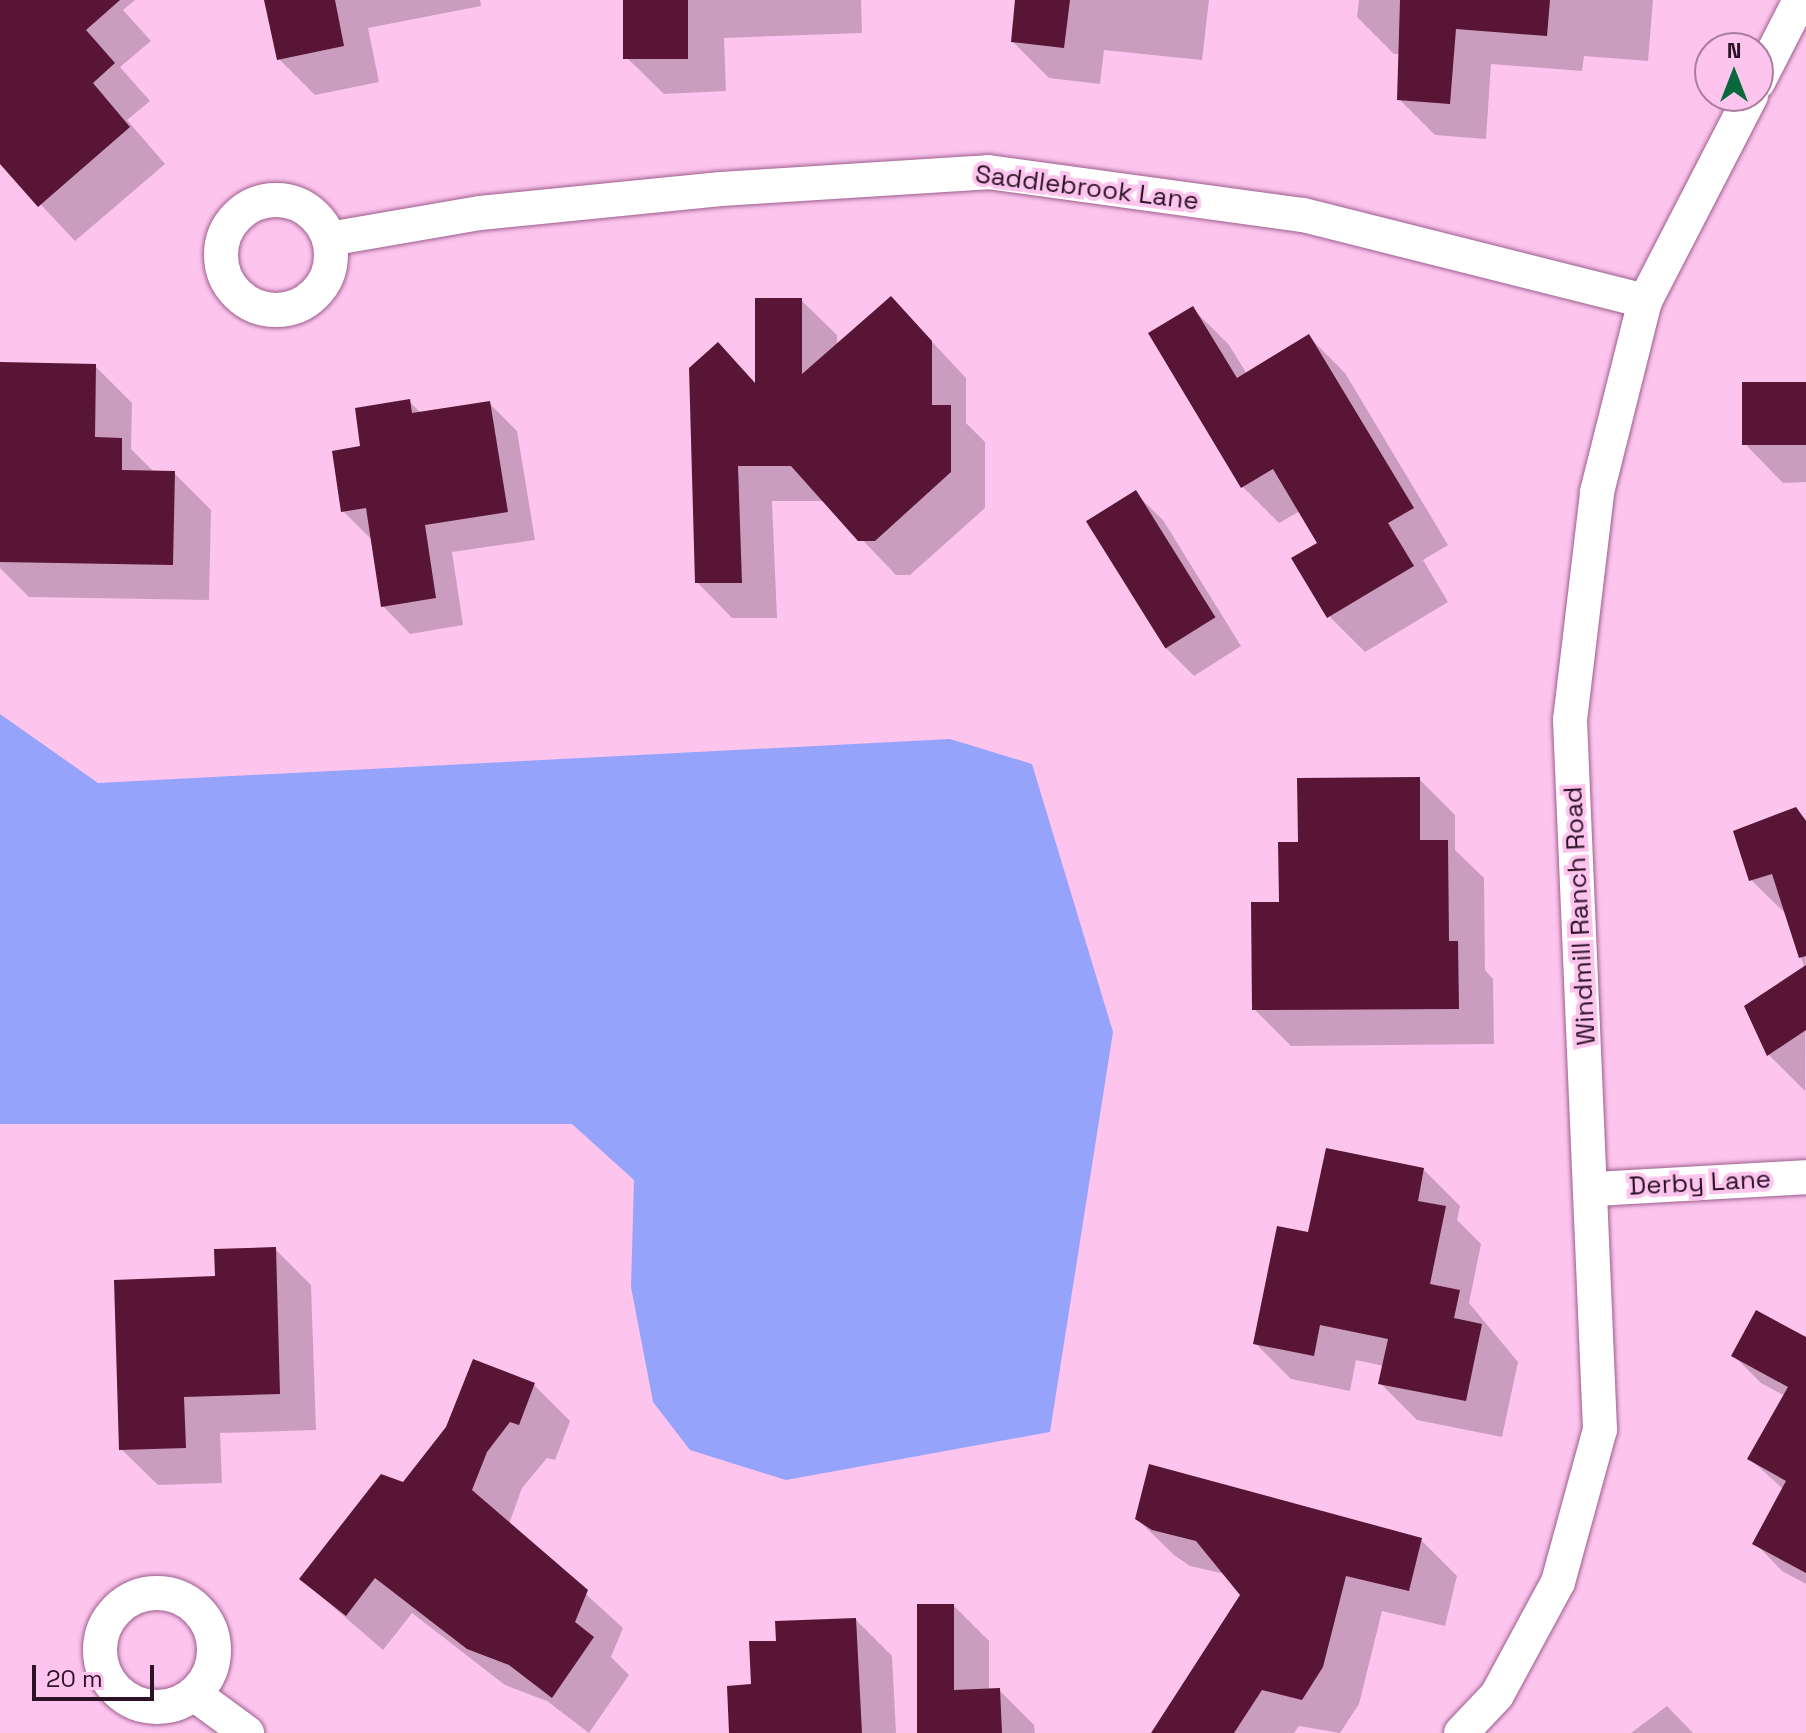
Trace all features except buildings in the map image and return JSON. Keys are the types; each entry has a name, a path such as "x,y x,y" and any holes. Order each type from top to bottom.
{"street":[{"path":"1774,51 1800,0"},
{"name":"Windmill Ranch Road","path":"1461,1733 1497,1695 1558,1582 1600,1430 1594,1189 1570,720 1597,492 1645,301 1743,112"},
{"name":"Saddlebrook Lane","path":"329,239 480,213 721,189 988,172 1303,215 1645,301"},
{"name":"Derby Lane","path":"1594,1189 1806,1177"},
{"path":"194,1694 247,1733"}],"water":[{"path":"0,714 98,783 950,739 1032,764 1113,1032 1050,1432 786,1480 690,1450 653,1402 631,1287 634,1180 572,1124 0,1124"}]}
